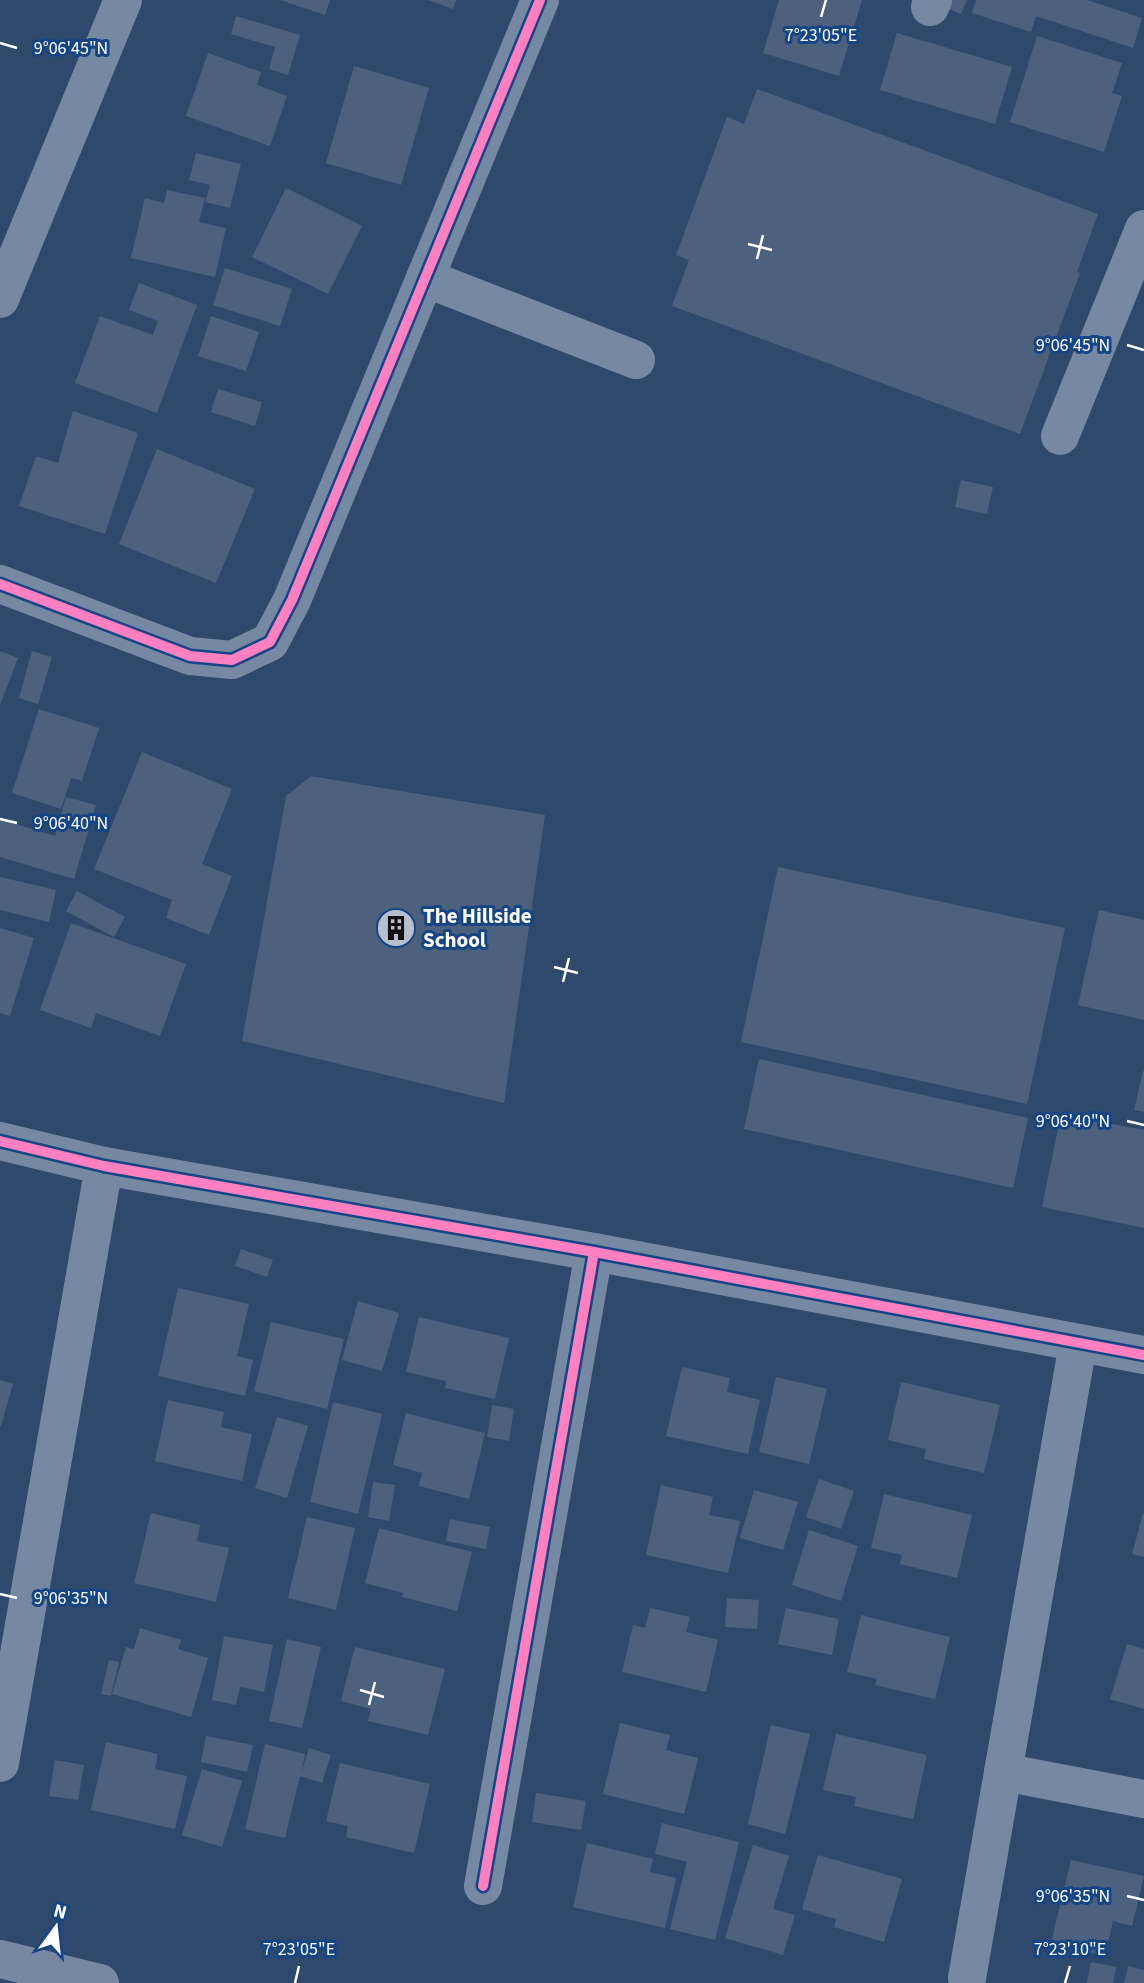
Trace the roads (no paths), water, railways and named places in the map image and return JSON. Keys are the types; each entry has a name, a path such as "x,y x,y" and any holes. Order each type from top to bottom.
{"street":[{"path":"0,299 123,0"},
{"path":"0,583 190,656 232,660 270,642 292,600 540,0"},
{"path":"1060,436 1144,229"},
{"path":"425,278 636,360"},
{"path":"0,1141 104,1166 594,1252 1144,1355"},
{"path":"0,1763 15,1584 104,1166"},
{"path":"483,1886 594,1252"},
{"path":"967,1978 1078,1344"},
{"path":"1003,1772 1144,1799"},
{"path":"0,1959 100,1983"}],"place":[{"name":"The Hillside School","path":"396,928"}]}
